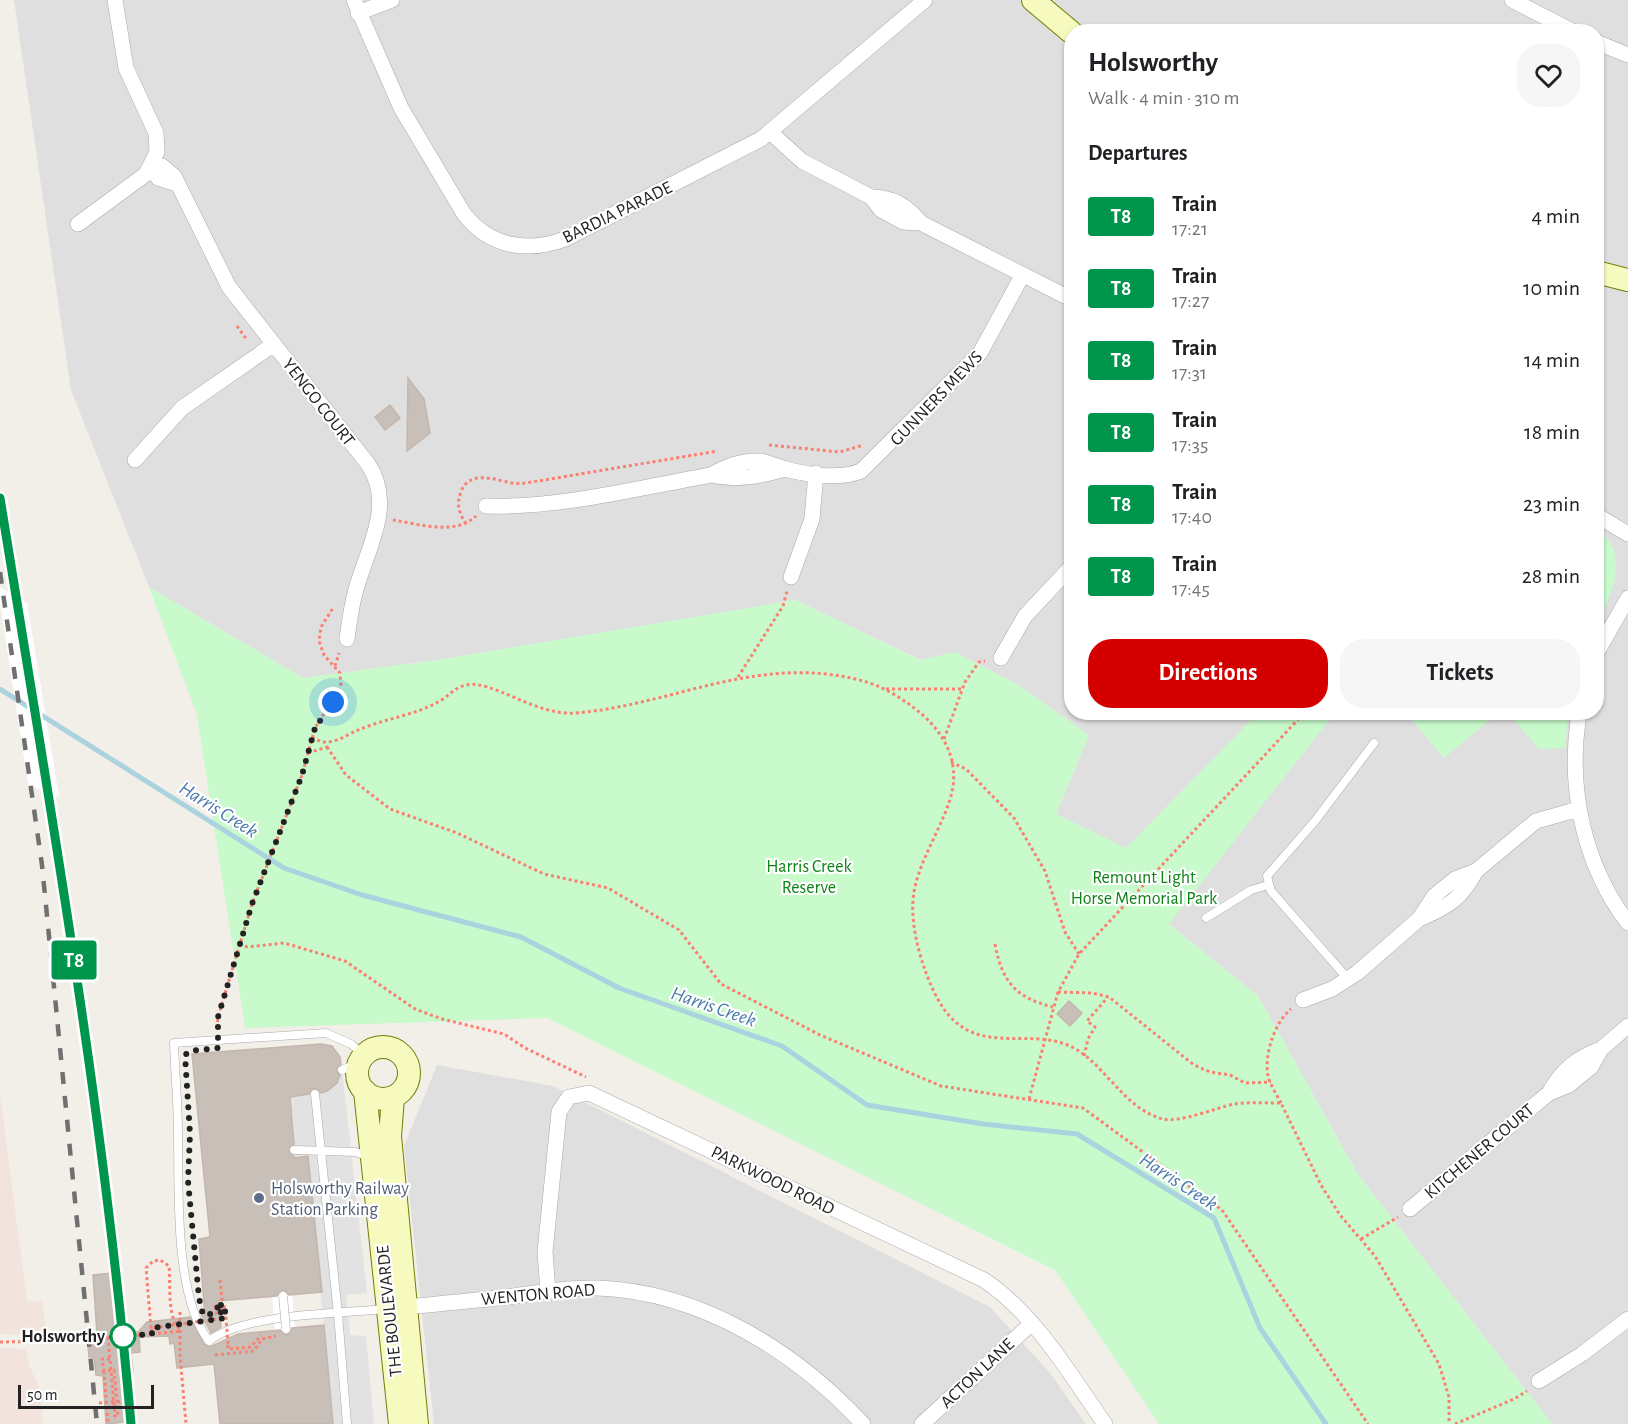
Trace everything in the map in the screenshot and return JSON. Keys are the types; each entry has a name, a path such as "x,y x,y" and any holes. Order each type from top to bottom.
{"street":[{"path":"78,224 140,179 152,166 157,152 156,133 126,68 115,0"},
{"path":"356,6 392,0"},
{"name":"BARDIA PARADE","path":"356,6 401,108 447,187 474,226 504,243 535,247 565,239 751,145 770,132 925,0"},
{"path":"1033,0 1064,26"},
{"path":"1512,0 1537,6 1563,24"},
{"path":"1604,45 1628,55"},
{"path":"770,132 802,161 871,197 880,210 903,222 921,224 1064,296"},
{"name":"YENGO COURT","path":"152,166 162,166 174,176 229,287 374,474 381,494 379,517 355,592 347,639"},
{"path":"1604,274 1628,280"},
{"name":"GUNNERS MEWS","path":"486,506 533,505 711,475 729,479 762,476 785,469 852,475 869,465 980,353 1022,276"},
{"path":"135,460 182,408 274,344"},
{"path":"791,578 812,519 816,473"},
{"path":"1604,520 1628,534"},
{"path":"1001,658 1025,616 1064,574"},
{"path":"1604,643 1623,618 1628,598"},
{"path":"1579,720 1574,760 1579,809 1601,878 1628,923"},
{"path":"1303,1000 1348,980 1419,919 1434,896 1455,879 1476,871 1536,821 1579,809"},
{"name":"KITCHENER COURT","path":"1410,1209 1549,1093 1560,1074 1574,1062 1582,1056 1601,1049 1628,1026"},
{"path":"383,1047 402,1056 408,1069 408,1078 403,1089 393,1097 380,1099 365,1091 358,1078 355,1062 383,1047"},
{"name":"THE BOULEVARDE","path":"365,1091 373,1158 417,1424"},
{"name":"PARKWOOD ROAD","path":"548,1292 545,1252 559,1112 563,1102 574,1094 589,1093 984,1280 1013,1302 1032,1323 1105,1424"},
{"name":"THE BOULEVARDE","path":"393,1097 390,1136 400,1424"},
{"name":"WENTON ROAD","path":"397,1308 548,1292 615,1289 654,1296 695,1308 773,1347 811,1373 863,1424"},
{"path":"1539,1381 1582,1354 1628,1319"},
{"name":"ACTON LANE","path":"922,1424 1032,1323"}],"lane":[{"path":"1348,980 1268,885 1269,871 1315,821 1374,743"},
{"path":"1206,918 1251,890 1268,885"},
{"path":"355,1062 351,1044 326,1033 174,1042 178,1188 188,1291 197,1323 209,1341 229,1330 255,1322 397,1308"},
{"path":"315,1094 347,1424"},
{"path":"294,1150 356,1152 373,1158"},
{"path":"283,1296 286,1329"}],"path":[{"path":"234,322 260,354"},
{"path":"765,445 840,452 856,448 870,440"},
{"path":"466,524 460,514 459,499 463,486 476,479 491,478 518,484 721,451"},
{"path":"379,517 439,526 466,524 486,506"},
{"path":"738,677 783,606 791,578"},
{"path":"216,1040 218,1017 262,877 312,737 341,686 340,673 324,656 319,641 321,627 336,601"},
{"path":"944,739 962,689 979,662 1001,658"},
{"path":"312,737 325,742 431,705 461,686 470,684 478,684 538,709 562,713 596,710 738,677 780,672 808,672 862,680 885,689 928,718 944,739 951,762 953,788 914,889 914,921 919,952 939,1002 958,1024 987,1037 1063,1043 1084,1056 1140,1110 1166,1120 1237,1104 1281,1103"},
{"path":"885,689 962,689"},
{"path":"1029,1100 1053,1007 1066,974 1079,954 1298,720"},
{"path":"325,742 346,775 390,809 457,833 544,874 608,888 679,930 721,984 820,1035 941,1086 1083,1108 1222,1209 1368,1424"},
{"path":"308,753 327,747"},
{"path":"951,762 966,770 1014,818 1046,871 1065,932 1079,954"},
{"path":"239,945 248,947 284,944 345,960 415,1008 442,1019 504,1034 525,1048 574,1070 589,1079 599,1096"},
{"path":"995,944 1000,965 1014,989 1030,1000 1053,1007"},
{"path":"1058,993 1092,993 1108,996 1147,1029 1167,1040 1194,1065 1210,1072 1227,1074 1245,1083 1271,1082"},
{"path":"1084,1056 1088,1040 1095,1027 1087,1021 1108,996"},
{"path":"1303,1000 1276,1026 1268,1076 1321,1185 1340,1215 1384,1270 1397,1297 1439,1364 1449,1397 1449,1424"},
{"path":"1361,1239 1410,1209"},
{"path":"152,1334 146,1269 153,1261 160,1260 169,1266 173,1316 177,1327 182,1331"},
{"path":"214,1355 254,1351 262,1340 278,1336 261,1335 251,1347 228,1349 220,1280"},
{"path":"203,1315 223,1312 224,1307"},
{"path":"180,1317 182,1331 180,1355 186,1424"},
{"path":"152,1328 226,1318"},
{"path":"0,1342 71,1341 182,1331"},
{"path":"104,1371 114,1370 118,1416 115,1416 114,1402 110,1361 108,1338"},
{"path":"108,1424 102,1359 110,1361"},
{"path":"1455,1424 1514,1399 1539,1381"},
{"path":"99,1403 125,1401"}],"shaded area":[{"path":"14,0 1628,0 1628,1424 1552,1424 1357,1173 1258,996 1169,924 1056,814 1089,735 921,660 795,600 437,660 303,678 149,587 71,390"},
{"path":"437,1065 553,1086 990,1307 1050,1373 1086,1424 434,1424 404,1146"},
{"path":"342,1070 367,1293 346,1295 350,1335 366,1336 374,1424 333,1424 308,1157 295,1158 294,1150 290,1097 327,1091 337,1083"},
{"path":"0,1094 27,1301 42,1301 46,1336 0,1334"},
{"path":"0,1348 26,1349 29,1365 39,1388 43,1424 0,1424"}],"green space":[{"path":"1604,534 1616,559 1614,583 1604,607"},
{"name":"Harris Creek Reserve","path":"149,587 303,678 437,660 795,600 920,660 955,652 1017,684 1064,717 1064,720 1068,720 1089,735 1056,814 1126,848 1251,720 1329,720 1169,924 1258,996 1357,1173 1552,1424 1159,1424 1055,1270 547,1018 245,1028 197,715"},
{"path":"1412,720 1490,720 1444,758"},
{"path":"1514,720 1567,720 1565,748 1539,749"}],"pier":[{"path":"0,587 27,603 59,797 28,784 0,603"},
{"path":"292,1295 295,1328 275,1331 272,1296"}],"building":[{"path":"408,378 424,399 430,433 407,451"},
{"path":"390,405 400,418 385,430 375,417"},
{"path":"1069,1001 1082,1013 1070,1026 1057,1014"},
{"name":"Holsworthy Railway Station Parking","path":"321,1044 332,1046 340,1057 341,1064 336,1070 340,1075 337,1083 327,1091 321,1093 314,1088 309,1094 290,1097 294,1144 288,1150 295,1158 308,1156 322,1292 289,1295 283,1290 277,1296 218,1301 221,1327 211,1333 202,1316 205,1316 199,1239 210,1237 192,1054"},
{"path":"113,1273 119,1332 138,1332 147,1322 190,1317 204,1344 210,1347 238,1334 280,1330 287,1335 292,1328 324,1325 333,1424 220,1424 214,1364 177,1368 174,1343 170,1344 169,1336 139,1337 140,1352 131,1353 133,1372 124,1373 125,1422 106,1424 103,1376 96,1375 94,1357 89,1357 87,1335 97,1334 93,1275"}],"waterway":[{"name":"Harris Creek","path":"0,689 284,868 362,895 521,937 619,988 782,1046 867,1105 983,1124 1077,1134 1214,1218 1260,1328 1326,1424"}],"railway":[{"path":"0,499 96,1097 117,1264 131,1424"},
{"path":"0,572 42,865 97,1424"}],"train":[{"name":"T8","path":"0,498 96,1097 117,1264 131,1424"}],"place":[{"name":"Holsworthy Railway Station Parking","path":"259,1198"},
{"name":"Holsworthy","path":"123,1336"}],"route":[{"path":"123,1336 111,1337 152,1334 152,1328 226,1318 224,1304 214,1307 222,1308 223,1312 203,1315 199,1298 188,1181 190,1134 185,1055 190,1051 218,1048 216,1040 218,1017 252,904 302,775 315,728 333,702"}],"park label":[{"name":"Remount Light Horse Memorial Park","path":"1144,887"}]}
